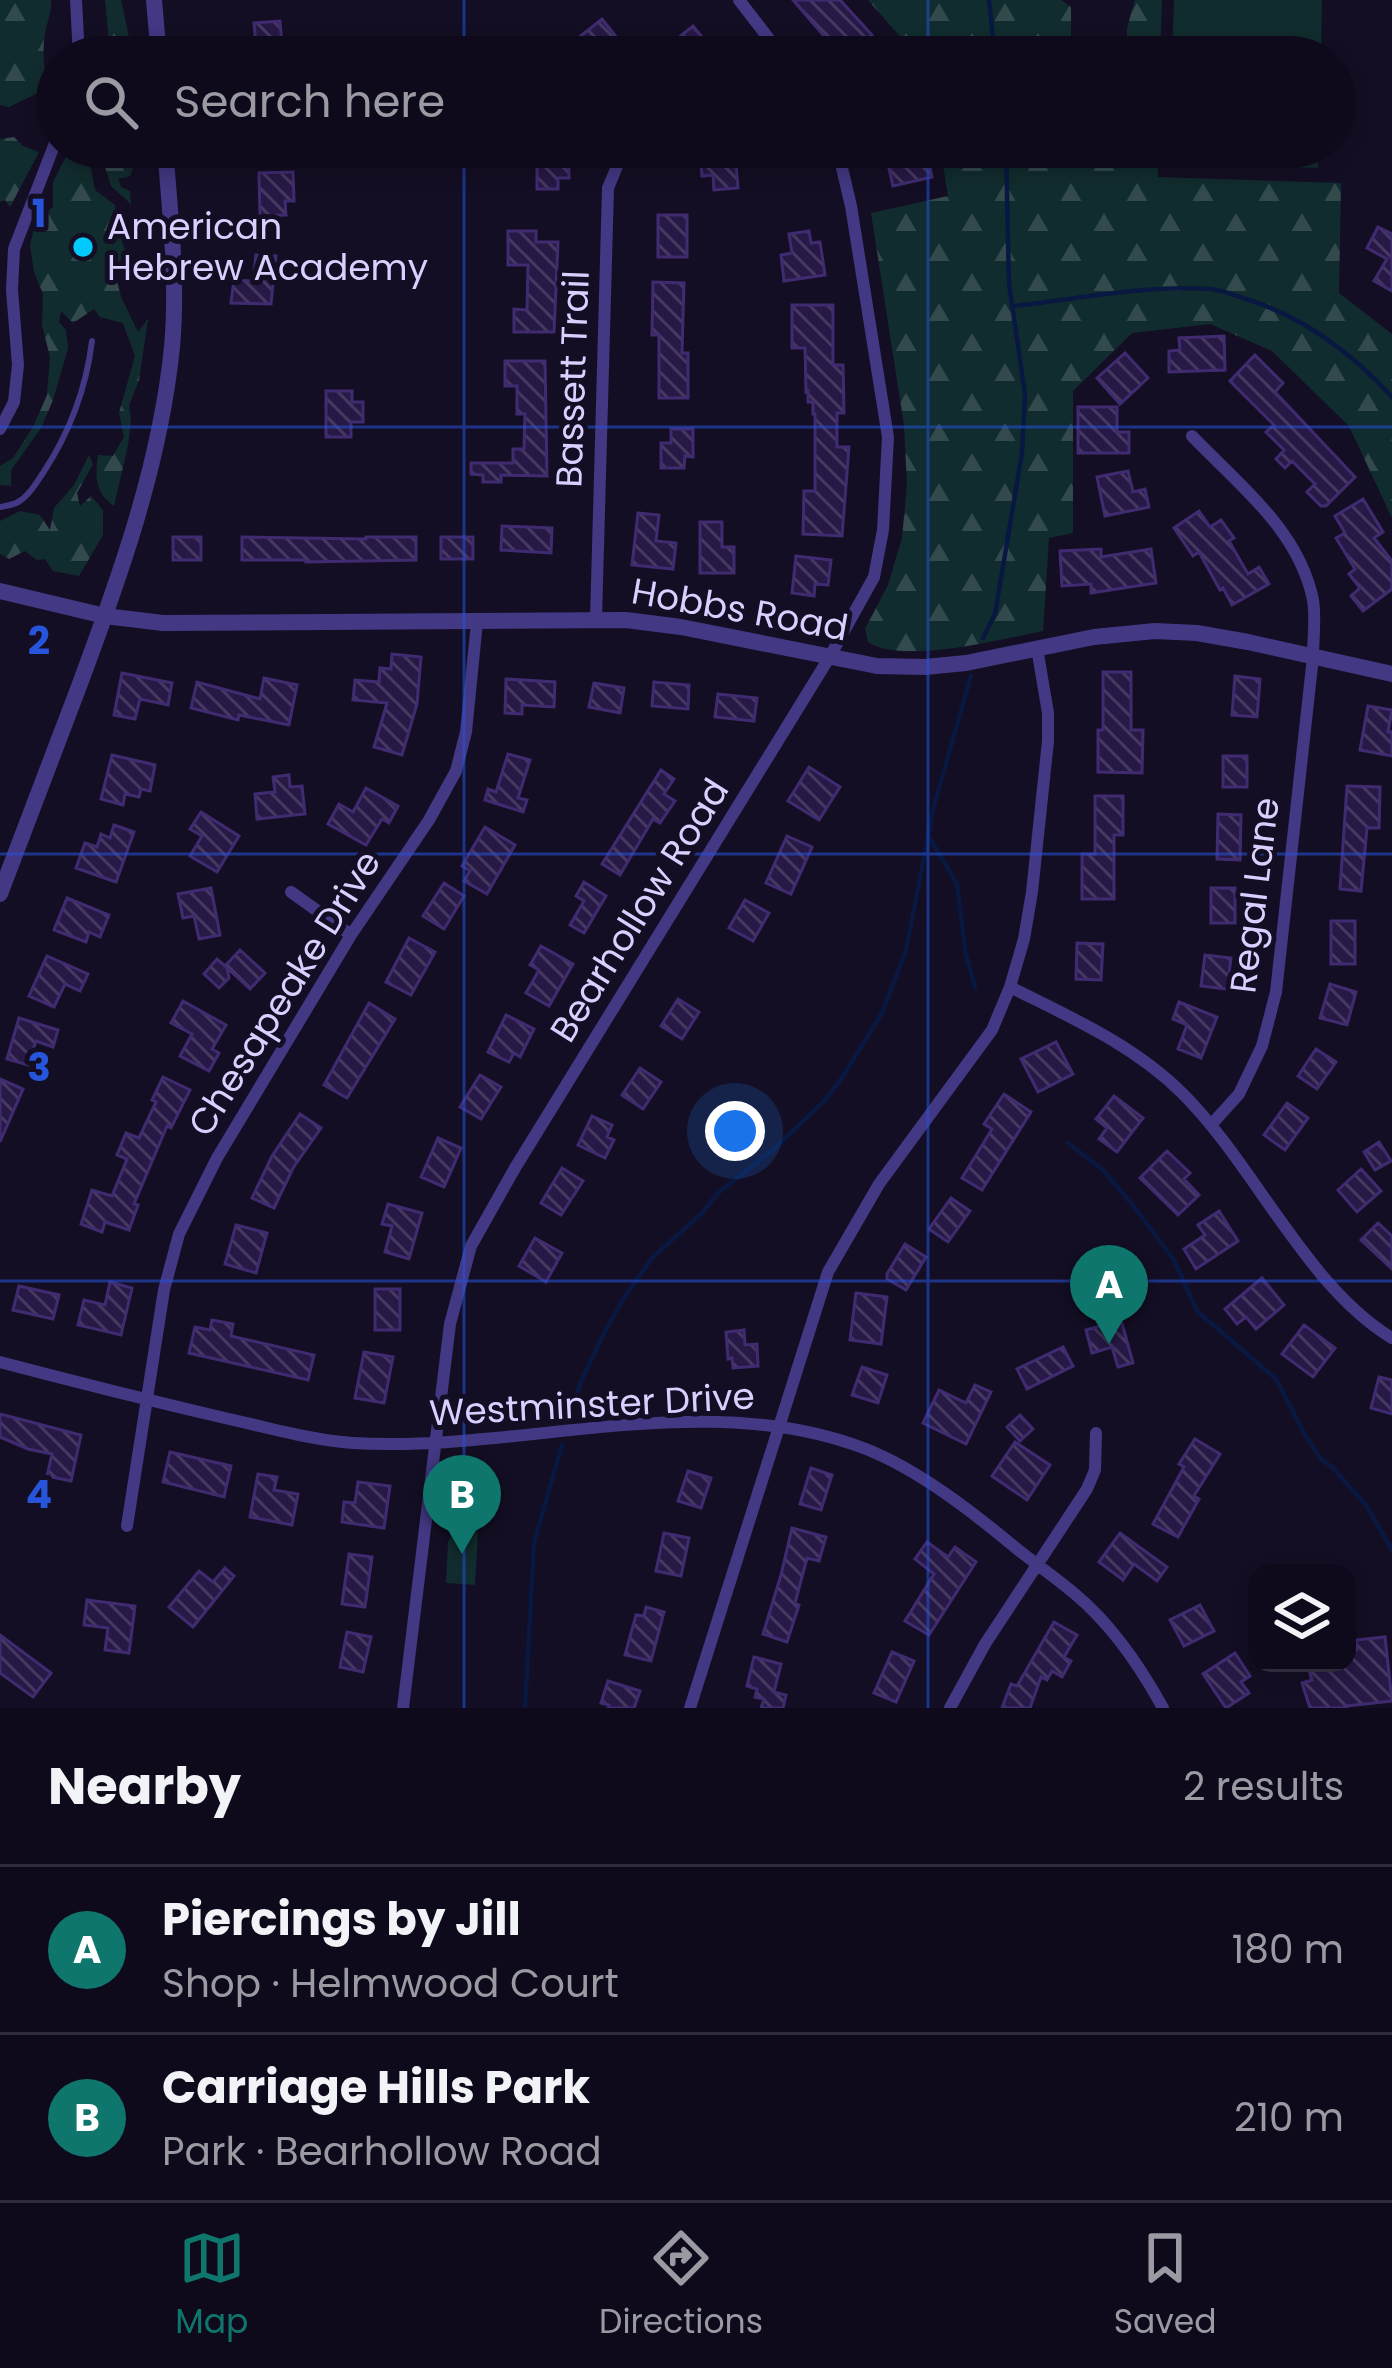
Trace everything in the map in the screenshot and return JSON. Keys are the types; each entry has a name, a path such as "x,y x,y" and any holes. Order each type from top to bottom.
{"street":[{"path":"76,0 78,36"},
{"path":"154,0 157,36"},
{"path":"739,0 767,36"},
{"path":"0,429 14,402 18,365 14,249 45,168"},
{"path":"0,894 105,616 154,460 172,348 174,282 166,168"},
{"name":"Bassett Trail","path":"596,619 608,188 616,168"},
{"name":"Bearhollow Road","path":"403,1708 450,1324 471,1246 874,577 883,530 888,436 842,168"},
{"name":"Regal Lane","path":"1192,436 1284,532 1304,566 1314,605 1276,992 1262,1046 1239,1094 1211,1125"},
{"name":"Hobbs Road","path":"0,591 105,616 163,623 596,619 681,627 877,666 966,663 1094,637 1155,631 1197,633 1392,674"},
{"name":"Chesapeake Drive","path":"127,1526 164,1290 179,1234 217,1158 456,772 466,731 477,622"},
{"path":"690,1708 828,1272 879,1184 992,1030 1010,987 1028,916 1048,741 1037,648"},
{"path":"291,892 351,935"},
{"path":"1010,987 1109,1037 1181,1092 1319,1270 1348,1302 1392,1338"},
{"name":"Westminster Drive","path":"0,1362 146,1400 352,1443 741,1422 779,1426 866,1449 904,1468 990,1526 1077,1595 1112,1631 1163,1708"},
{"path":"950,1708 985,1644 1087,1489 1095,1470 1096,1433"}],"lane":[{"path":"0,507 19,502 33,488 59,447 80,403 92,340"}],"green space":[{"path":"0,0 51,0 45,36 36,36 36,94 9,107 0,105"},
{"path":"105,0 121,0 129,36 108,36"},
{"path":"868,0 1061,0 1071,7 1071,36 900,36"},
{"path":"1135,0 1162,0 1161,36 1127,36"},
{"path":"1174,0 1322,0 1321,36 1173,36"},
{"path":"14,137 36,151 10,207 5,200 0,202 0,139"},
{"path":"60,168 91,168 95,190 115,205 128,257 115,273 121,297 138,332 148,319 114,506 98,484 98,455 113,456 124,437 119,413 135,356 123,323 100,317 94,309 73,323 61,311 59,322 66,330 68,348 53,400 41,428 11,470 11,486 0,485 0,466 13,458 47,395 50,357 42,325 43,294 30,245 36,220 53,207 53,182"},
{"path":"105,168 133,168 130,176 118,179 130,191 131,204 111,186"},
{"path":"943,168 1158,168 1158,177 1341,183 1339,293 1392,334 1392,518 1349,426 1272,351 1210,324 1132,333 1073,391 1073,533 1049,538 1043,631 928,651 868,642 865,629 888,585 902,538 907,485 904,425 871,213 948,196"},
{"path":"89,455 93,464 77,493 80,506 91,496 103,510 103,535 79,576 53,571 45,559 37,560 25,551 9,559 0,554 0,521 20,511 40,515 50,530 54,508 74,485"},
{"path":"466,1518 475,1523 478,1533 475,1585 446,1583 448,1542 458,1521"}],"building":[{"path":"793,0 840,0 872,35 871,36 824,36"},
{"path":"602,19 615,36 580,36"},
{"path":"280,21 281,36 255,36 254,23"},
{"path":"693,26 701,36 680,36"},
{"path":"537,168 569,168 569,178 558,178 558,189 537,189"},
{"path":"701,168 736,168 738,188 714,190 713,175 702,176"},
{"path":"889,168 930,168 932,177 893,186"},
{"path":"293,172 294,201 285,201 286,215 260,216 259,173"},
{"path":"658,215 687,215 687,257 658,257"},
{"path":"1378,227 1392,234 1392,291 1374,281 1387,259 1367,248"},
{"path":"508,231 536,231 536,242 558,242 554,332 514,332 514,309 527,310 528,265 508,265"},
{"path":"809,231 811,243 820,242 825,275 784,281 781,255 792,253 789,234"},
{"path":"256,255 276,256 271,304 231,303 234,280 253,281"},
{"path":"653,282 684,283 682,353 688,353 688,398 659,398 659,335 652,335"},
{"path":"792,305 833,305 833,365 843,365 844,413 837,413 837,447 849,447 842,536 803,534 804,491 815,491 815,414 806,392 805,348 792,348"},
{"path":"1224,336 1225,370 1169,372 1169,351 1180,350 1179,338"},
{"path":"1125,353 1148,378 1120,404 1097,378"},
{"path":"1255,355 1283,383 1275,392 1355,477 1326,506 1307,492 1315,484 1292,461 1285,468 1276,459 1284,450 1266,432 1274,425 1230,381"},
{"path":"505,361 545,361 547,476 501,475 501,482 483,482 483,475 471,474 471,463 513,463 513,449 524,449 525,414 517,414 517,386 505,386"},
{"path":"326,391 352,391 352,402 363,402 363,422 351,422 351,437 326,437"},
{"path":"1078,407 1117,407 1117,432 1129,432 1129,453 1078,453"},
{"path":"671,429 693,429 693,457 685,456 684,468 661,468 661,443 671,443"},
{"path":"1128,471 1133,492 1145,489 1149,507 1105,516 1097,477"},
{"path":"1363,499 1383,532 1374,538 1392,561 1392,589 1363,611 1351,596 1360,588 1349,574 1355,569 1336,538 1345,533 1335,516"},
{"path":"1199,511 1210,527 1221,520 1248,574 1259,567 1269,584 1232,605 1199,552 1193,556 1174,528"},
{"path":"638,513 659,515 656,541 676,543 673,569 632,565"},
{"path":"700,522 722,522 722,547 734,547 734,573 700,573"},
{"path":"502,526 552,528 551,553 501,550"},
{"path":"173,537 201,537 201,560 173,560"},
{"path":"242,537 416,537 416,560 242,560"},
{"path":"441,537 473,537 473,559 441,559"},
{"path":"1101,549 1101,557 1151,549 1156,583 1091,593 1091,584 1062,586 1060,551"},
{"path":"796,556 831,560 828,585 815,584 814,596 792,593"},
{"path":"392,654 421,657 417,704 402,755 374,747 387,703 353,700 355,680 379,682 380,668 391,669"},
{"path":"1103,672 1131,672 1131,730 1143,730 1142,773 1098,772"},
{"path":"122,673 172,683 168,705 140,699 135,719 114,715"},
{"path":"1235,676 1260,679 1257,717 1232,715"},
{"path":"264,678 297,685 289,725 239,715 238,720 191,708 197,682 260,699"},
{"path":"506,679 555,682 554,707 522,705 522,714 505,713"},
{"path":"654,682 689,685 688,709 652,706"},
{"path":"594,683 624,688 620,713 589,707"},
{"path":"718,694 757,698 754,721 715,717"},
{"path":"1368,706 1392,710 1388,732 1392,732 1392,756 1360,750"},
{"path":"508,754 530,760 518,798 527,800 523,812 485,800 488,789 496,792"},
{"path":"112,755 155,765 150,791 141,789 139,797 125,794 123,805 101,799"},
{"path":"1223,756 1247,756 1247,787 1223,787"},
{"path":"809,767 840,787 819,820 788,801"},
{"path":"661,770 674,779 664,794 675,801 660,823 653,819 620,875 602,864"},
{"path":"289,775 290,787 302,786 305,814 257,819 255,794 275,792 273,777"},
{"path":"1347,786 1380,787 1379,828 1367,828 1361,891 1340,889"},
{"path":"366,788 398,806 389,823 382,819 366,845 328,824 339,804 353,812"},
{"path":"1095,796 1123,796 1123,835 1114,835 1114,899 1082,899 1082,854 1095,854"},
{"path":"201,812 239,836 217,872 190,856 202,836 190,829"},
{"path":"1218,814 1241,815 1240,860 1217,859"},
{"path":"114,825 134,832 116,882 76,868 85,843 97,847 101,834 110,838"},
{"path":"485,827 515,845 487,894 464,881 470,871 462,866"},
{"path":"787,836 812,847 791,894 766,883"},
{"path":"584,882 606,896 584,933 570,925 584,901 576,896"},
{"path":"444,883 464,896 444,929 423,916"},
{"path":"211,888 220,935 199,939 194,916 183,918 178,894"},
{"path":"1211,888 1235,888 1235,923 1211,923"},
{"path":"67,898 109,915 100,937 89,932 86,942 54,930"},
{"path":"745,900 769,913 753,941 729,928"},
{"path":"1331,921 1355,921 1355,964 1331,964"},
{"path":"409,938 435,952 411,995 386,982"},
{"path":"1077,943 1103,944 1101,980 1076,979"},
{"path":"541,946 573,964 549,1006 526,993 539,970 530,965"},
{"path":"240,950 265,973 250,989 227,968 229,978 219,988 204,974 217,959 225,966"},
{"path":"1205,955 1231,958 1227,989 1201,986"},
{"path":"47,956 88,974 80,991 65,984 54,1007 29,996"},
{"path":"1330,984 1356,992 1347,1025 1320,1018"},
{"path":"678,999 699,1012 682,1039 661,1026"},
{"path":"183,1001 226,1025 212,1049 219,1053 209,1071 180,1056 192,1034 171,1023"},
{"path":"1179,1002 1217,1017 1201,1058 1178,1049 1187,1025 1173,1019"},
{"path":"369,1003 395,1019 347,1098 324,1085"},
{"path":"506,1015 534,1029 520,1057 514,1053 509,1062 488,1052"},
{"path":"19,1018 58,1030 53,1047 36,1041 28,1065 7,1059"},
{"path":"1056,1042 1073,1074 1038,1092 1021,1059"},
{"path":"1316,1049 1336,1062 1317,1089 1298,1076"},
{"path":"640,1068 661,1082 643,1109 622,1095"},
{"path":"480,1075 501,1087 481,1119 460,1107"},
{"path":"163,1077 190,1090 171,1128 167,1126 134,1204 138,1205 129,1230 105,1222 102,1232 81,1224 92,1190 112,1196 127,1159 117,1155 126,1133 139,1138"},
{"path":"0,1079 23,1089 0,1142"},
{"path":"1004,1094 1031,1112 982,1190 962,1178 992,1129 984,1124"},
{"path":"1114,1096 1143,1118 1117,1152 1099,1139 1107,1128 1096,1119"},
{"path":"1287,1103 1308,1118 1285,1150 1264,1135"},
{"path":"300,1114 321,1128 293,1168 274,1208 252,1198"},
{"path":"592,1116 612,1125 607,1137 614,1140 605,1158 578,1145"},
{"path":"438,1138 461,1148 444,1187 421,1177"},
{"path":"1379,1142 1391,1161 1375,1170 1364,1152"},
{"path":"1167,1151 1190,1173 1184,1179 1199,1195 1178,1215 1140,1178"},
{"path":"562,1168 583,1181 561,1215 541,1203"},
{"path":"1361,1169 1381,1191 1357,1212 1338,1190"},
{"path":"951,1198 970,1211 948,1242 929,1229"},
{"path":"388,1204 422,1213 409,1259 385,1252 392,1226 382,1224"},
{"path":"1219,1211 1238,1241 1196,1269 1184,1249 1205,1235 1198,1225"},
{"path":"1378,1223 1392,1236 1392,1269 1361,1240"},
{"path":"236,1225 267,1233 256,1273 225,1264"},
{"path":"535,1238 562,1253 546,1282 519,1266"},
{"path":"905,1244 926,1257 906,1290 887,1279"},
{"path":"1262,1278 1284,1305 1256,1329 1246,1317 1237,1324 1225,1309"},
{"path":"110,1282 132,1288 121,1335 78,1325 84,1300 105,1305"},
{"path":"19,1286 59,1295 53,1319 13,1310"},
{"path":"375,1289 400,1289 400,1330 375,1330"},
{"path":"856,1293 887,1297 881,1344 850,1340"},
{"path":"212,1320 233,1324 231,1336 314,1355 308,1380 189,1353 195,1327 210,1330"},
{"path":"1121,1320 1133,1363 1118,1367 1112,1347 1092,1353 1086,1330"},
{"path":"1304,1325 1335,1348 1313,1377 1282,1354"},
{"path":"744,1330 745,1345 757,1344 758,1366 733,1368 726,1332"},
{"path":"1063,1347 1073,1366 1027,1389 1017,1369"},
{"path":"364,1352 393,1357 384,1403 355,1398"},
{"path":"862,1367 887,1375 878,1403 852,1395"},
{"path":"1379,1377 1392,1380 1392,1414 1371,1408"},
{"path":"975,1385 991,1392 966,1444 923,1423 939,1390 966,1403"},
{"path":"0,1414 81,1435 71,1481 47,1476 52,1454 0,1437"},
{"path":"1020,1415 1033,1429 1020,1441 1007,1427"},
{"path":"1195,1439 1220,1454 1194,1496 1199,1499 1178,1537 1153,1524"},
{"path":"1015,1442 1050,1465 1027,1500 992,1476"},
{"path":"170,1452 231,1466 224,1497 163,1482"},
{"path":"811,1468 832,1475 821,1510 800,1504"},
{"path":"688,1471 711,1478 701,1508 678,1501"},
{"path":"258,1474 277,1477 274,1490 298,1494 292,1525 250,1517"},
{"path":"358,1482 390,1486 384,1528 342,1522 344,1502 355,1503"},
{"path":"792,1528 826,1537 819,1561 807,1558 787,1642 763,1634"},
{"path":"664,1533 689,1538 681,1576 656,1571"},
{"path":"1120,1533 1167,1567 1157,1581 1134,1564 1123,1580 1099,1562"},
{"path":"927,1542 948,1557 955,1547 976,1562 929,1635 905,1621 934,1574 915,1559"},
{"path":"349,1554 372,1557 365,1607 342,1604"},
{"path":"225,1568 234,1576 193,1627 169,1607 199,1571 213,1582"},
{"path":"87,1600 135,1606 129,1653 105,1650 108,1628 84,1625"},
{"path":"1200,1605 1214,1631 1184,1646 1170,1620"},
{"path":"646,1607 664,1612 651,1661 625,1655 636,1615 644,1616"},
{"path":"1054,1622 1077,1635 1064,1657 1071,1661 1062,1677 1052,1671 1047,1680 1041,1677 1030,1708 1002,1708 1011,1684 1017,1686"},
{"path":"347,1632 371,1637 363,1672 340,1667"},
{"path":"0,1635 51,1673 33,1697 0,1673"},
{"path":"1385,1637 1392,1701 1310,1708 1302,1683 1312,1680 1310,1672 1356,1672 1356,1640"},
{"path":"892,1652 914,1661 896,1702 874,1693"},
{"path":"1235,1653 1250,1676 1241,1682 1249,1693 1226,1708 1203,1674"},
{"path":"754,1657 781,1664 774,1692 786,1695 783,1708 761,1708 764,1699 755,1697 757,1689 747,1686"},
{"path":"608,1681 640,1691 634,1708 608,1708 601,1703"}],"waterway":[{"path":"989,0 993,36"},
{"path":"983,638 995,614 1022,453 1025,394 1009,284 1006,168"},
{"path":"1013,306 1136,291 1219,290 1307,326 1344,351 1392,397"},
{"path":"570,1415 600,1341 652,1258 825,1100 883,1011 906,950 934,806 971,676"},
{"path":"929,837 957,884 975,988"},
{"path":"1068,1143 1103,1170 1135,1208 1174,1260 1197,1311 1276,1379 1321,1459 1366,1505 1392,1550"},
{"path":"525,1708 534,1543 562,1445"}],"place":[{"name":"American Hebrew Academy","path":"83,247"},
{"name":"Piercings by Jill","path":"1109,1344"},
{"name":"Carriage Hills Park","path":"462,1554"}]}
